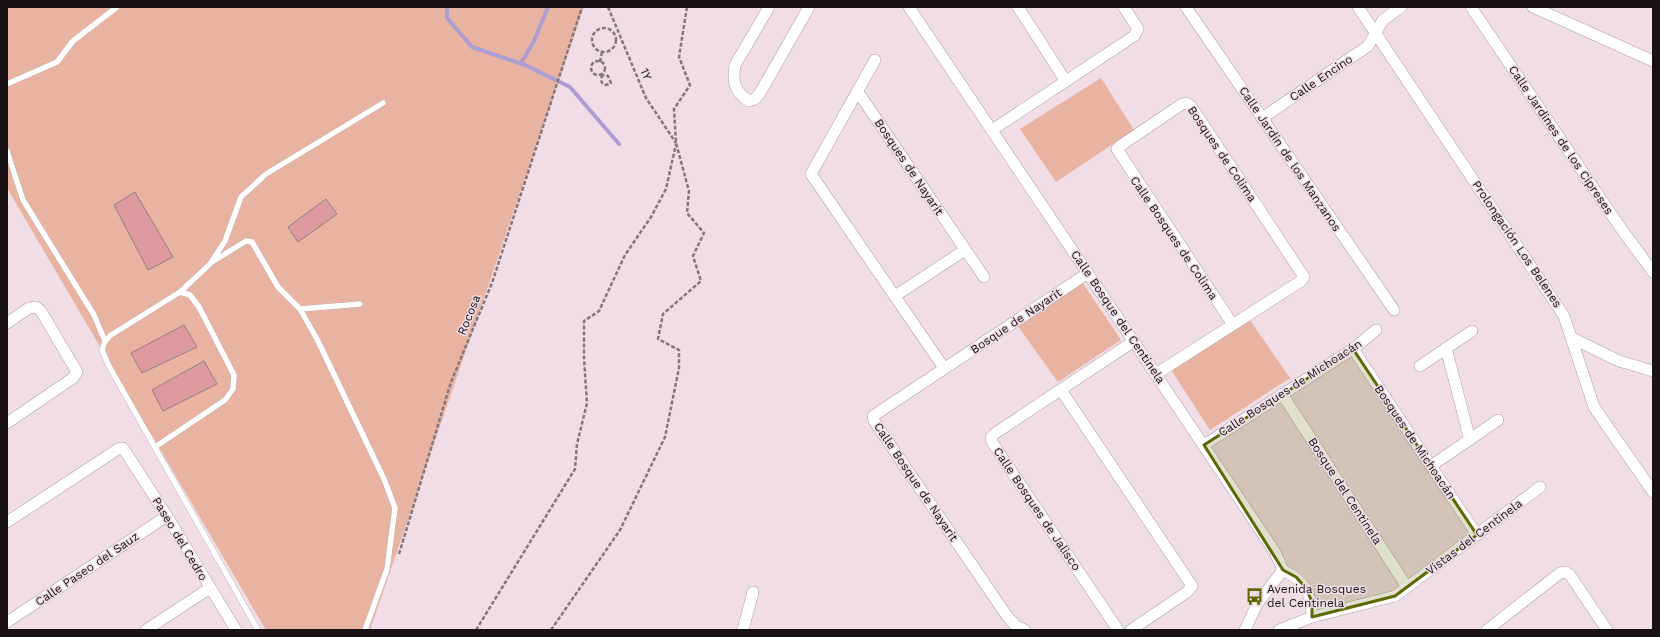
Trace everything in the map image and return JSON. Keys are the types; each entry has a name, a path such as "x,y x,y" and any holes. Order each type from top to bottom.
{"street":[{"path":"769,7 735,65 733,75 734,87 741,96 749,101 755,99 760,93 809,7"},
{"name":"Calle Bosque del Centinela","path":"910,7 1275,552 1283,570"},
{"path":"1018,7 1065,80"},
{"path":"992,130 1065,80 1134,36 1138,29 1124,7"},
{"name":"Calle Jardín de los Manzanos","path":"1186,7 1394,310"},
{"name":"Prolongación Los Belenes","path":"1358,7 1564,316 1594,407 1653,492"},
{"name":"Calle Encino","path":"1262,118 1368,46 1383,20 1401,7"},
{"name":"Calle Jardines de los Cipreses","path":"1471,7 1620,227 1653,272"},
{"path":"1533,7 1653,60"},
{"path":"875,60 811,174 944,368"},
{"name":"Bosques de Nayarit","path":"858,92 984,277"},
{"name":"Bosques de Colima","path":"1117,149 1151,124 1186,102 1191,106 1304,276 1301,281 1233,325"},
{"name":"Calle Bosques de Colima","path":"1117,149 1233,325"},
{"path":"895,296 965,250"},
{"name":"Bosque de Nayarit","path":"944,368 1088,273"},
{"path":"7,323 29,308 36,307 41,311 77,372 73,378 7,423"},
{"path":"1156,374 1233,325"},
{"name":"Calle Bosques de Michoacán","path":"1204,445 1353,349 1376,330"},
{"path":"1420,366 1472,331"},
{"path":"1572,338 1619,361 1653,371"},
{"name":"Calle Bosques de Jalisco","path":"1118,630 992,442 991,438 994,434 1134,341"},
{"path":"1446,348 1470,440"},
{"name":"Bosques de Michoacán","path":"1353,349 1477,535"},
{"name":"Calle Bosque de Nayarit","path":"944,368 878,411 873,416 874,421 1007,616 1016,626 1025,630"},
{"path":"1061,390 1192,586 1187,592 1131,630"},
{"name":"Bosque del Centinela","path":"1282,394 1407,587"},
{"path":"1431,466 1498,420"},
{"name":"Paseo del Cedro","path":"7,522 118,449 123,448 167,516 236,630"},
{"name":"Vistas del Centinela","path":"1278,630 1312,618 1395,596 1540,487"},
{"name":"Calle Paseo del Sauz","path":"7,622 167,516"},
{"path":"1249,628 1257,604 1283,570 1296,576 1306,588 1312,602 1312,618"},
{"path":"1487,630 1500,626 1560,573 1566,572 1570,575 1607,630"},
{"path":"146,630 210,588"},
{"path":"743,630 753,592"}],"lane":[{"path":"7,84 57,62 73,41 117,7"},
{"path":"210,264 225,241 242,197 266,174 383,103"},
{"path":"7,151 23,200 94,315 105,341"},
{"path":"258,630 109,366 102,350 105,341 111,335 180,292 210,264 246,241 252,242 278,287 300,309 318,341 384,479 395,508 387,569 365,630"},
{"path":"155,447 225,400 233,389 234,375 199,307 190,295 180,292"},
{"path":"300,309 360,304"}],"path":[{"name":"Rocosa","path":"397,559 451,382 492,283 582,7"},
{"name":"1Y","path":"608,7 646,98 676,143"},
{"path":"551,630 620,530 665,437 679,368 679,350 658,339 663,314 701,281 693,256 704,233 687,213 689,191 676,143 674,109 690,84 679,57 687,7"},
{"path":"615,34 603,28 595,32 592,39 595,48 602,52 609,52 614,48 616,42 615,34 618,30"},
{"path":"600,62 602,52"},
{"path":"600,62 592,64 591,68 594,74 601,76 608,76 611,83 608,85 604,85 601,76 605,68 600,62"},
{"path":"476,630 575,469 577,444 587,403 584,358 584,322 599,311 625,255 651,217 666,189 676,143"}],"highlighted area":[{"path":"1353,349 1477,535 1395,596 1312,617 1312,602 1306,588 1296,577 1283,570 1204,445"}],"shaded area":[{"path":"7,7 584,7 370,630 266,630 7,188"},
{"path":"1101,78 1134,130 1056,182 1020,129"},
{"path":"1082,282 1121,340 1058,382 1017,325"},
{"path":"1249,319 1290,378 1210,430 1170,368"}],"building":[{"path":"135,192 173,257 148,270 114,205"},
{"path":"326,199 337,214 298,242 288,227"},
{"path":"184,325 197,347 142,373 131,353"},
{"path":"204,361 217,384 163,411 152,390"}],"waterway":[{"path":"447,7 447,18 472,47 525,65 570,87 619,144"},
{"path":"521,63 534,41 548,7"}],"place":[{"name":"Avenida Bosques del Centinela","path":"1254,596"}]}
